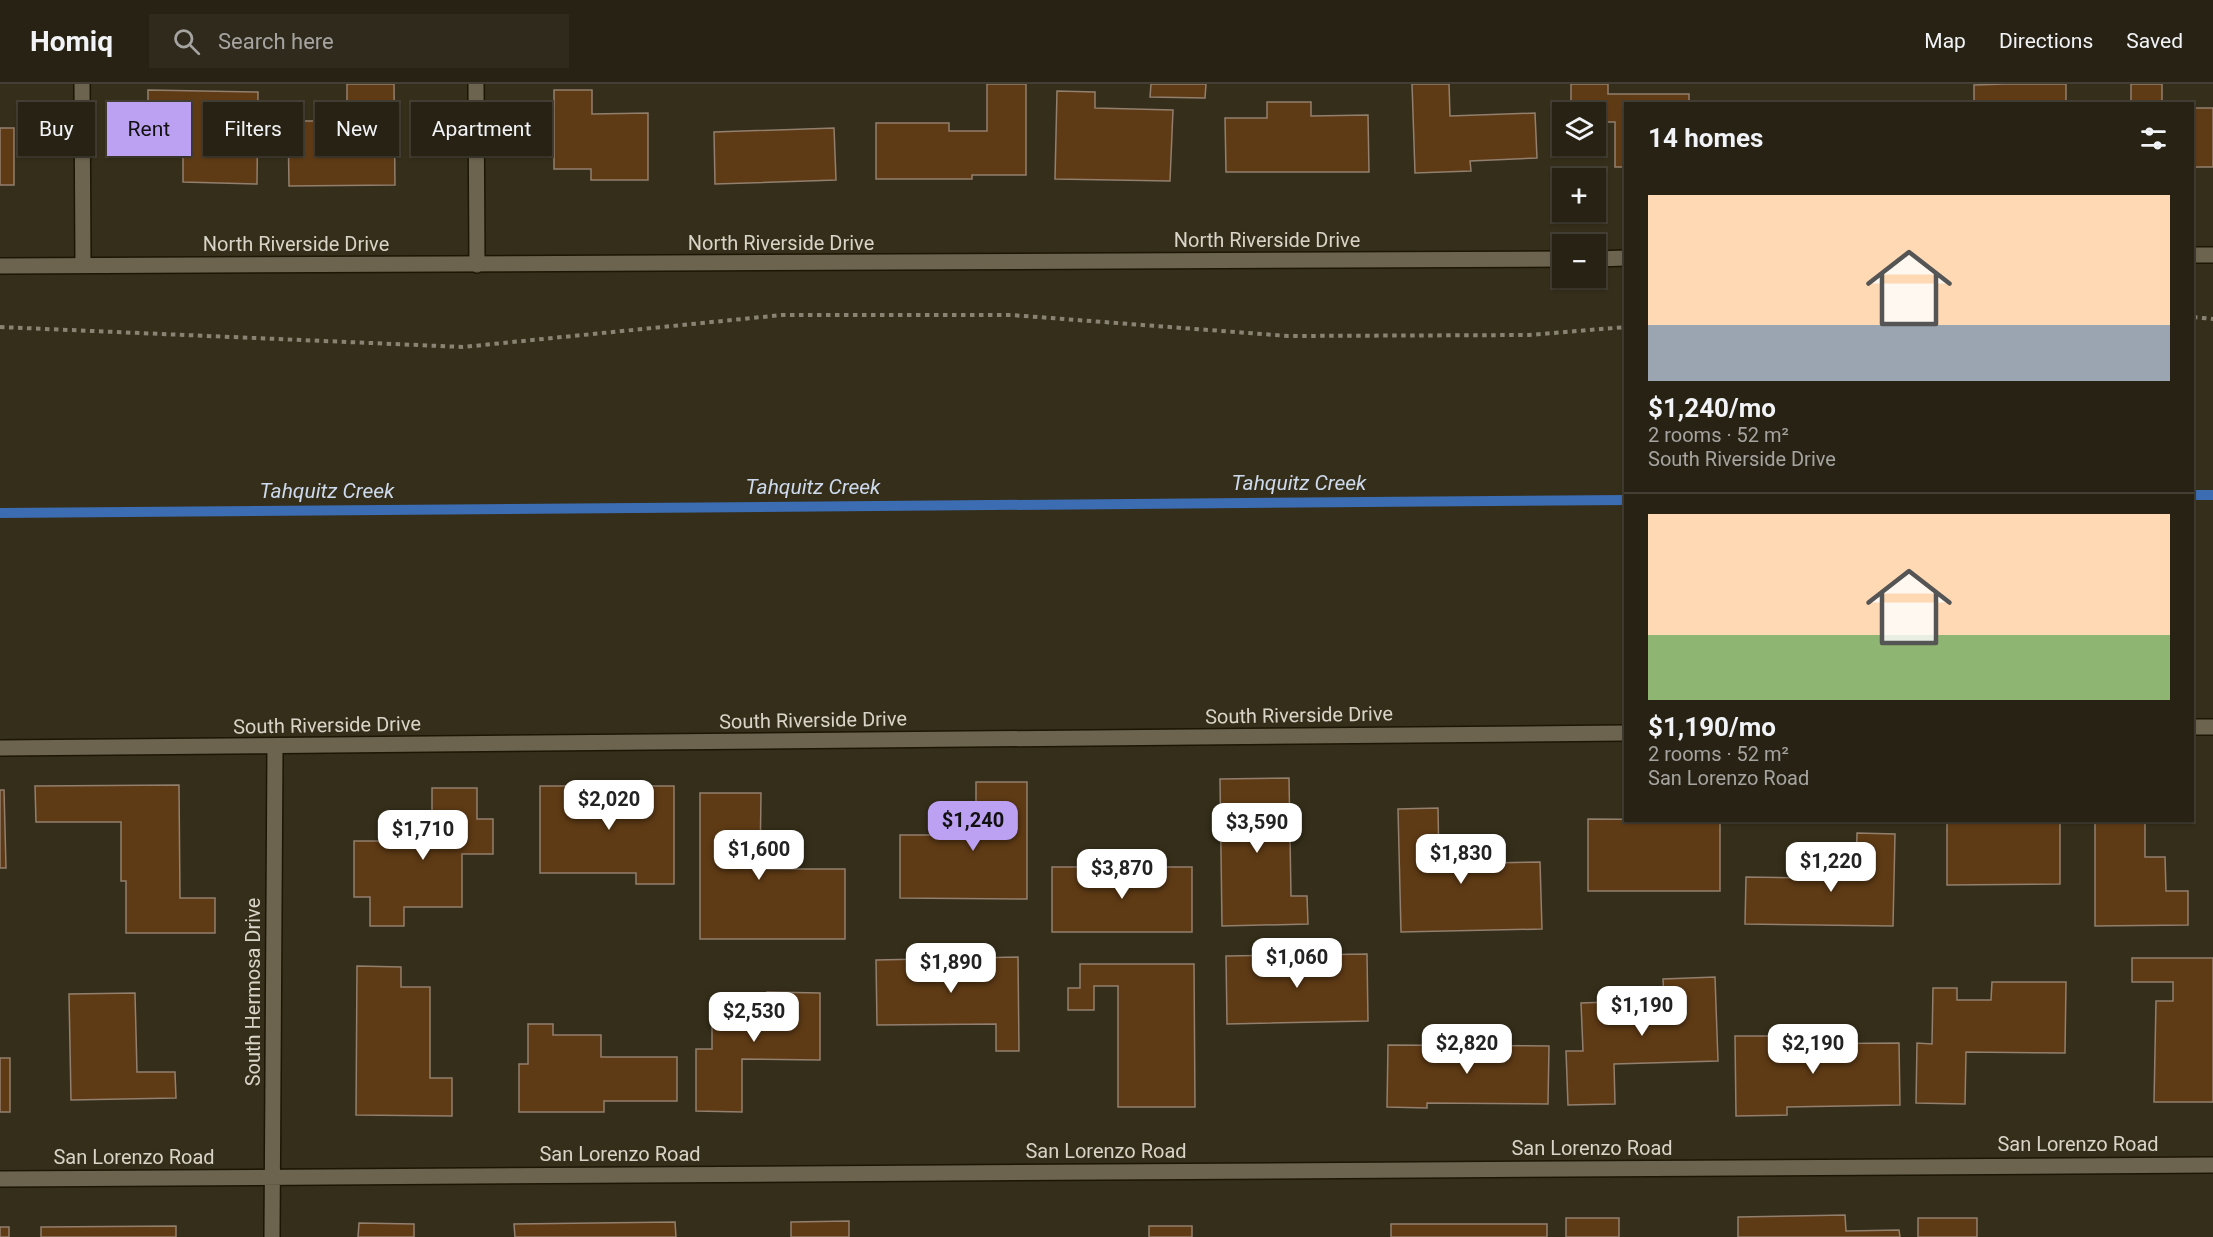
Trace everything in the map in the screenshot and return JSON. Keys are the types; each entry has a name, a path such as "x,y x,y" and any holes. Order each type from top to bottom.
{"street":[{"path":"82,84 83,266"},
{"path":"476,84 477,266"},
{"path":"2194,255 2213,255"},
{"path":"1606,258 1624,258"},
{"name":"North Riverside Drive","path":"0,266 477,266 1552,259"},
{"path":"2194,727 2213,727"},
{"name":"South Riverside Drive","path":"0,748 1624,733"},
{"name":"South Hermosa Drive","path":"272,1237 275,746"},
{"name":"San Lorenzo Road","path":"0,1179 2213,1164"}],"path":[{"path":"0,327 463,347 782,315 1011,315 1288,336 1529,335 1624,327"},
{"path":"2194,317 2213,319"}],"building":[{"path":"347,84 394,84 394,102 347,102"},
{"path":"987,84 1026,84 1026,175 972,175 972,179 876,179 876,123 949,123 949,131 987,131"},
{"path":"1151,84 1206,84 1205,98 1150,97"},
{"path":"1412,84 1449,84 1450,116 1535,113 1537,158 1470,161 1471,171 1415,173"},
{"path":"1571,84 1608,84 1608,94 1689,94 1689,102 1624,102 1624,167 1615,167 1615,122 1606,122 1606,102 1571,102"},
{"path":"2066,84 2066,102 1974,102 1974,85"},
{"path":"2131,84 2162,84 2162,102 2131,102"},
{"path":"148,90 258,92 258,102 203,102 203,156 257,156 257,184 183,182 183,156 191,156 191,102 148,102"},
{"path":"554,90 592,90 592,114 648,113 648,180 591,180 591,169 554,169"},
{"path":"1057,91 1095,92 1095,108 1173,110 1170,181 1055,179"},
{"path":"1267,102 1311,102 1311,116 1368,115 1369,172 1226,172 1225,118 1267,118"},
{"path":"2194,108 2213,108 2213,167 2194,167"},
{"path":"303,121 315,121 315,156 395,156 395,185 289,186 289,156 303,156"},
{"path":"0,128 14,128 14,185 0,185"},
{"path":"834,128 836,180 715,184 714,132"},
{"path":"1289,778 1291,896 1307,896 1308,924 1222,926 1220,779"},
{"path":"976,782 1027,782 1027,899 900,898 900,835 976,835"},
{"path":"179,785 180,898 215,898 215,933 126,933 126,881 121,881 121,822 36,822 35,786"},
{"path":"540,786 674,786 674,884 636,884 636,873 540,873"},
{"path":"432,788 477,788 477,819 493,819 493,854 462,854 462,907 404,907 404,926 370,926 370,897 354,897 354,841 432,841"},
{"path":"0,790 4,790 6,868 0,868"},
{"path":"700,793 761,793 760,869 845,869 845,939 700,939"},
{"path":"1438,808 1439,864 1540,862 1542,929 1401,932 1398,809"},
{"path":"1588,819 1624,819 1624,822 1720,822 1720,891 1588,891"},
{"path":"1947,822 2060,822 2060,884 1947,885"},
{"path":"2095,822 2145,822 2145,857 2165,857 2166,891 2188,891 2188,925 2095,926"},
{"path":"1857,833 1895,834 1893,926 1745,924 1746,877 1856,879"},
{"path":"1052,867 1192,867 1192,932 1052,932"},
{"path":"1367,954 1368,1021 1227,1024 1226,956"},
{"path":"1018,957 1019,1051 996,1051 996,1024 877,1025 876,960"},
{"path":"2132,958 2213,958 2213,1102 2154,1102 2156,1001 2173,1001 2173,982 2132,982"},
{"path":"1080,964 1194,964 1195,1107 1118,1107 1118,986 1094,986 1094,1010 1068,1010 1068,988 1080,988"},
{"path":"357,966 401,967 401,987 430,987 430,1078 452,1078 452,1116 356,1115"},
{"path":"1715,977 1718,1061 1614,1064 1615,1104 1568,1105 1566,1051 1583,1051 1581,1003 1664,1000 1663,979"},
{"path":"1992,982 2066,982 2065,1053 1966,1052 1965,1104 1916,1103 1917,1043 1932,1044 1933,988 1957,988 1957,1000 1991,1000"},
{"path":"767,992 820,993 820,1060 742,1059 742,1112 696,1111 696,1049 712,1049 712,1001 767,1001"},
{"path":"135,993 137,1072 175,1072 176,1098 71,1100 69,994"},
{"path":"528,1024 553,1024 553,1035 601,1035 601,1057 677,1057 677,1101 604,1101 604,1112 519,1112 519,1064 528,1064"},
{"path":"1735,1036 1779,1036 1780,1044 1899,1043 1900,1105 1787,1107 1787,1115 1736,1116"},
{"path":"1388,1045 1549,1046 1548,1104 1427,1103 1427,1108 1387,1107"},
{"path":"0,1058 10,1058 10,1112 0,1112"},
{"path":"1845,1215 1846,1231 1899,1230 1900,1237 1738,1237 1738,1217"},
{"path":"1566,1218 1619,1218 1619,1237 1566,1237"},
{"path":"1918,1218 1977,1218 1977,1237 1918,1237"},
{"path":"849,1221 849,1237 791,1237 791,1222"},
{"path":"675,1222 676,1237 515,1237 514,1224"},
{"path":"359,1223 414,1224 414,1237 358,1237"},
{"path":"1391,1224 1547,1224 1547,1237 1391,1237"},
{"path":"176,1226 176,1237 41,1237 41,1227"},
{"path":"1149,1226 1192,1226 1192,1237 1149,1237"},
{"path":"0,1227 9,1227 9,1237 0,1237"}],"waterway":[{"name":"Tahquitz Creek","path":"2194,495 2213,495"},
{"name":"Tahquitz Creek","path":"0,513 1624,500"}]}
